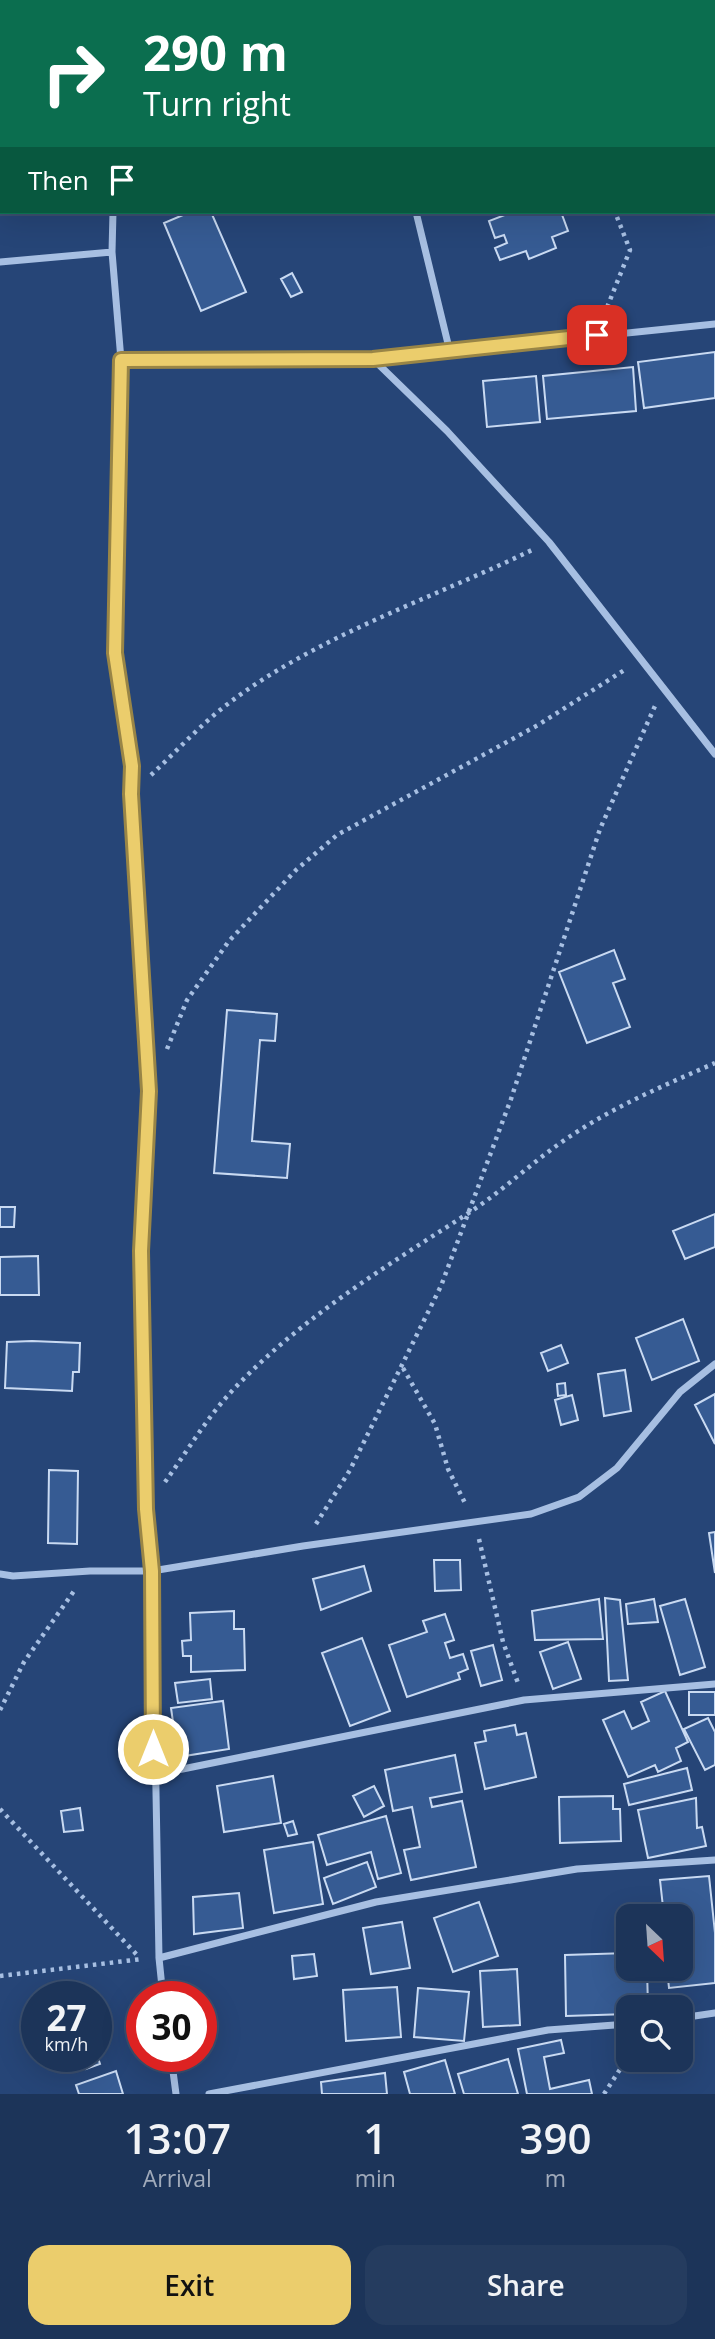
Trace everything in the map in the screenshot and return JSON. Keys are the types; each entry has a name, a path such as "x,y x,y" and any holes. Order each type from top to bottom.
{"street":[{"path":"113,214 112,252 121,360 115,653 132,766 131,794 149,1091 141,1251 146,1509 152,1571 153,1775 161,1981"},
{"path":"416,214 450,352"},
{"path":"0,261 112,252"},
{"path":"121,360 373,359 715,324"},
{"path":"373,359 447,431 549,542 639,661 715,754"},
{"path":"0,1574 13,1577 90,1571 152,1571 303,1546 531,1514 579,1497 617,1468 680,1392 715,1364"},
{"path":"153,1775 524,1700 715,1684"},
{"path":"159,1958 376,1902 576,1869 715,1860"},
{"path":"693,2016 715,2013"},
{"path":"209,2094 548,2030 616,2025"},
{"path":"173,2072 176,2094"}],"path":[{"path":"597,335 630,250 616,214"},
{"path":"131,794 228,704 274,672 323,645 549,542"},
{"path":"163,1057 187,1000 229,941 296,870 337,835 538,725 639,661"},
{"path":"303,1546 350,1470 403,1368 441,1286 511,1100 600,829 662,689"},
{"path":"146,1509 239,1385 285,1343 392,1261 469,1213 567,1138 610,1111 715,1063"},
{"path":"403,1368 431,1415 448,1469 475,1522 503,1642 524,1700"},
{"path":"0,1710 23,1662 43,1630 90,1571"},
{"path":"0,1809 141,1959"},
{"path":"0,1976 159,1958"},
{"path":"604,2094 618,2072"}],"building":[{"path":"185,214 212,214 246,292 201,311 164,223"},
{"path":"562,214 568,231 552,237 556,248 529,259 526,251 500,260 495,248 507,243 504,235 495,238 489,221 505,215"},
{"path":"292,273 302,292 291,297 281,279"},
{"path":"715,352 715,398 644,408 638,362"},
{"path":"633,367 636,411 547,419 543,376"},
{"path":"536,376 540,422 487,427 483,381"},
{"path":"614,950 625,979 613,983 630,1027 587,1043 559,972"},
{"path":"227,1010 277,1014 275,1041 260,1040 252,1141 290,1144 287,1178 214,1173"},
{"path":"0,1207 15,1207 14,1227 0,1227"},
{"path":"715,1214 715,1247 685,1259 673,1231"},
{"path":"38,1256 39,1295 0,1295 0,1257"},
{"path":"683,1319 699,1361 652,1380 636,1338"},
{"path":"7,1342 80,1343 79,1372 73,1372 72,1391 5,1388"},
{"path":"561,1345 568,1363 548,1371 541,1353"},
{"path":"625,1370 631,1411 604,1416 598,1374"},
{"path":"565,1383 566,1395 558,1396 557,1384"},
{"path":"715,1394 715,1444 695,1405"},
{"path":"572,1395 578,1420 561,1425 555,1400"},
{"path":"49,1470 78,1471 77,1544 48,1543"},
{"path":"715,1532 715,1573 709,1533"},
{"path":"434,1560 460,1560 461,1590 435,1591"},
{"path":"364,1566 371,1591 321,1610 313,1579"},
{"path":"605,1598 620,1600 628,1680 609,1681"},
{"path":"599,1599 603,1639 535,1640 532,1611"},
{"path":"654,1599 658,1622 628,1624 626,1604"},
{"path":"685,1599 705,1667 680,1675 660,1606"},
{"path":"234,1611 234,1629 244,1629 245,1670 191,1672 191,1656 183,1656 182,1641 191,1640 190,1613"},
{"path":"445,1614 454,1640 445,1643 450,1658 463,1654 468,1669 458,1673 460,1679 407,1697 389,1645 427,1632 423,1621"},
{"path":"362,1638 390,1711 350,1726 322,1653"},
{"path":"568,1642 581,1679 553,1689 540,1652"},
{"path":"493,1645 502,1680 481,1686 471,1651"},
{"path":"210,1679 212,1699 178,1703 175,1683"},
{"path":"665,1691 688,1742 676,1748 681,1761 658,1772 655,1765 628,1777 603,1720 624,1711 632,1729 649,1721 641,1702"},
{"path":"689,1692 715,1692 715,1715 689,1715"},
{"path":"223,1701 229,1749 178,1757 171,1708"},
{"path":"708,1718 715,1732 715,1765 705,1770 684,1729"},
{"path":"515,1725 517,1735 526,1733 536,1777 485,1789 475,1743 486,1741 484,1731"},
{"path":"455,1755 462,1792 430,1798 432,1807 462,1801 476,1867 411,1880 404,1850 420,1847 412,1807 393,1811 385,1770"},
{"path":"687,1768 692,1790 629,1805 624,1784"},
{"path":"273,1776 281,1823 224,1832 217,1786"},
{"path":"374,1786 384,1806 364,1817 353,1796"},
{"path":"613,1796 613,1809 620,1809 621,1841 560,1843 559,1797"},
{"path":"696,1798 697,1828 702,1827 706,1846 648,1858 638,1810"},
{"path":"80,1808 83,1830 64,1832 61,1811"},
{"path":"386,1816 401,1873 378,1879 371,1852 327,1865 318,1835"},
{"path":"293,1821 297,1834 288,1836 284,1824"},
{"path":"313,1842 323,1904 274,1913 264,1850"},
{"path":"367,1862 376,1887 333,1904 324,1878"},
{"path":"709,1876 715,1933 715,1983 669,1988 668,1981 693,1981 693,1904 663,1904 660,1880"},
{"path":"239,1893 243,1928 194,1934 193,1897"},
{"path":"479,1902 498,1956 453,1972 434,1918"},
{"path":"402,1922 410,1968 371,1974 363,1928"},
{"path":"616,1953 616,1981 647,1981 648,1995 616,1995 616,2014 566,2016 565,1955"},
{"path":"314,1954 317,1976 294,1979 292,1956"},
{"path":"517,1969 520,2025 483,2027 480,1971"},
{"path":"397,1987 401,2037 346,2041 343,1990"},
{"path":"418,1988 469,1992 464,2041 414,2037"},
{"path":"561,2040 564,2053 544,2057 550,2089 589,2080 592,2094 527,2094 518,2049"},
{"path":"508,2059 518,2094 464,2094 458,2074"},
{"path":"445,2060 455,2094 410,2094 404,2072"},
{"path":"116,2071 123,2094 79,2094 76,2085"},
{"path":"385,2073 387,2094 322,2094 321,2082"}],"route":[{"path":"153,1749 152,1571 146,1509 141,1251 149,1091 131,794 132,766 115,653 121,360 373,359 597,335"}]}
